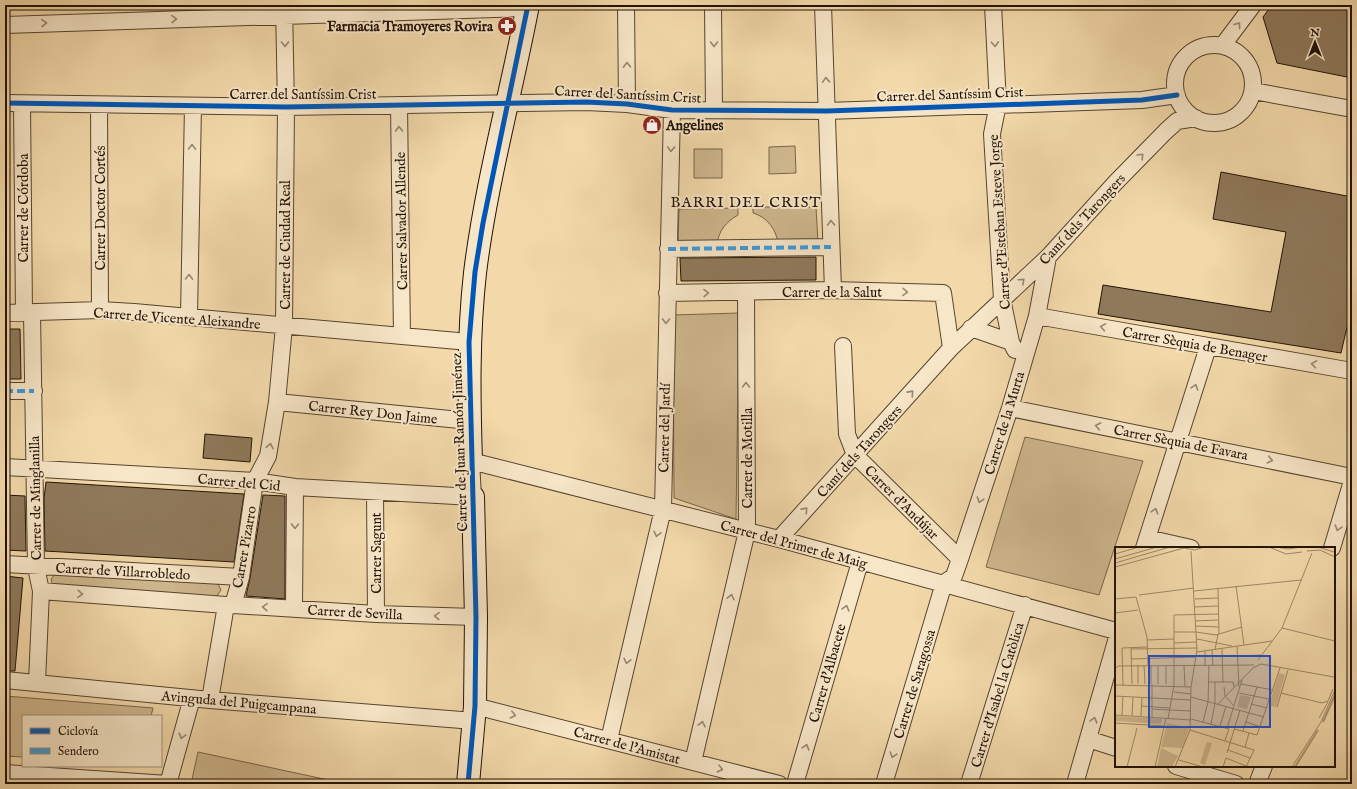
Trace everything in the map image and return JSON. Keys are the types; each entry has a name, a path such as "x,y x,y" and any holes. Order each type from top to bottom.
{"street":[{"path":"626,5 627,104"},
{"path":"713,5 714,109"},
{"path":"823,5 833,290"},
{"name":"Carrer d'Esteban Esteve Jorge","path":"993,5 998,104 992,134 1002,299 1011,342"},
{"path":"1223,46 1253,5"},
{"path":"5,25 284,10 528,6"},
{"name":"Carrer de Juan Ramón Jiménez","path":"468,784 474,714 476,617 469,342 477,258 507,102 528,6"},
{"name":"Carrer de Ciudad Real","path":"255,481 268,456 277,402 284,326 286,107 284,10"},
{"path":"1202,46 1223,46 1240,54 1247,62 1251,71 1253,91 1245,107 1231,119 1214,123 1196,118 1180,102 1176,75 1185,57 1202,46"},
{"path":"1253,91 1352,109"},
{"name":"Carrer del Santíssim Crist","path":"5,103 286,107 507,102 627,104 672,110 714,109 827,111 1142,100 1180,102"},
{"name":"Carrer de Córdoba","path":"22,104 28,313"},
{"name":"Carrer Doctor Cortés","path":"99,105 100,310"},
{"name":"Carrer Salvador Allende","path":"399,105 402,336"},
{"path":"189,316 193,106"},
{"name":"Carrer del Jardí","path":"609,740 663,509 666,293 672,110"},
{"name":"Camí dels Tarongers","path":"779,539 952,348 971,328 1048,257 1116,182 1166,131 1177,121 1196,118"},
{"path":"668,249 832,247"},
{"name":"Carrer de la Murta","path":"944,583 954,576 1010,408 1037,316 1048,257"},
{"name":"Carrer de la Salut","path":"666,293 746,293 833,290 942,293 952,348"},
{"name":"Carrer de Motilla","path":"693,762 747,531 746,293"},
{"name":"Carrer de Vicente Aleixandre","path":"5,313 100,310 189,316 469,342"},
{"name":"Carrer de Minglanilla","path":"28,313 34,391 36,567 41,591 37,682"},
{"name":"Carrer Sèquia de Benager","path":"1037,316 1352,371"},
{"path":"971,328 1011,342 1022,364"},
{"name":"Carrer d'Andújar","path":"842,346 847,434 850,445 855,454 960,559"},
{"path":"1182,547 1145,543 1208,347"},
{"path":"5,391 34,391"},
{"name":"Carrer Rey Don Jaime","path":"277,402 470,421"},
{"name":"Carrer Sèquia de Favara","path":"1010,408 1352,477"},
{"name":"Carrer del Primer de Maig","path":"471,461 779,539 1115,631"},
{"name":"Carrer del Cid","path":"5,467 255,481 295,487 473,497"},
{"name":"Carrer Pizarro","path":"210,700 229,605 241,577 255,481"},
{"path":"1332,547 1352,481"},
{"path":"294,609 295,487"},
{"name":"Carrer Sagunt","path":"375,492 376,614"},
{"name":"Carrer d'Albacete","path":"795,784 860,562"},
{"name":"Carrer de Villarrobledo","path":"5,564 36,567 241,577"},
{"name":"Carrer de Saragossa","path":"884,784 944,583"},
{"name":"Carrer de Villarrobledo","path":"41,591 229,605"},
{"name":"Carrer de Sevilla","path":"229,605 376,614 476,617"},
{"name":"Carrer d'Isabel la Catòlica","path":"969,784 1025,605"},
{"path":"1075,784 1115,644"},
{"name":"Avinguda del Puigcampana","path":"5,680 210,700 474,714"},
{"path":"5,773 168,784 192,698"},
{"name":"Carrer de l'Amistat","path":"474,714 609,740 779,784"},
{"path":"1088,739 1115,748"},
{"path":"1179,767 1236,784"},
{"path":"1257,784 1264,767"}],"shaded area":[{"path":"795,146 796,173 769,174 769,147"},
{"path":"694,149 722,149 722,178 694,178"},
{"path":"753,207 816,207 818,243 778,243 773,228 763,217 753,213"},
{"path":"738,208 738,215 724,227 719,235 717,244 678,244 679,209"},
{"path":"739,313 736,519 674,498 673,315"},
{"path":"1025,437 1143,461 1099,595 986,567"},
{"path":"55,574 212,581 218,584 221,590 217,596 211,597 53,587 51,579"},
{"path":"5,696 153,708 151,715 22,715 22,757 5,756"},
{"path":"198,752 347,784 191,784"}],"building":[{"path":"1272,5 1352,5 1352,78 1277,63 1263,17"},
{"path":"1221,172 1352,197 1352,325 1347,327 1341,353 1098,314 1103,285 1271,312 1286,232 1213,219"},
{"path":"816,257 816,280 681,281 680,258"},
{"path":"5,329 20,329 21,379 5,379"},
{"path":"205,434 252,438 250,462 203,458"},
{"path":"46,482 244,494 234,562 45,551 44,498"},
{"path":"5,495 25,496 26,551 5,550"},
{"path":"263,495 285,496 285,599 246,596"},
{"path":"5,576 23,578 15,671 5,671"}],"marked path":[{"path":"668,249 831,247"},
{"path":"5,391 34,391"}],"cycle path":[{"path":"468,784 475,706 476,617 469,342 475,272 483,223 528,5"},
{"path":"5,103 286,107 586,102 627,104 672,110 827,111 1142,100 1177,95"}],"place":[{"name":"Farmacia Tramoyeres Rovira","path":"507,26"},
{"name":"Angelines","path":"652,125"}],"district":[{"name":"BARRI DEL CRIST","path":"746,202"}]}
